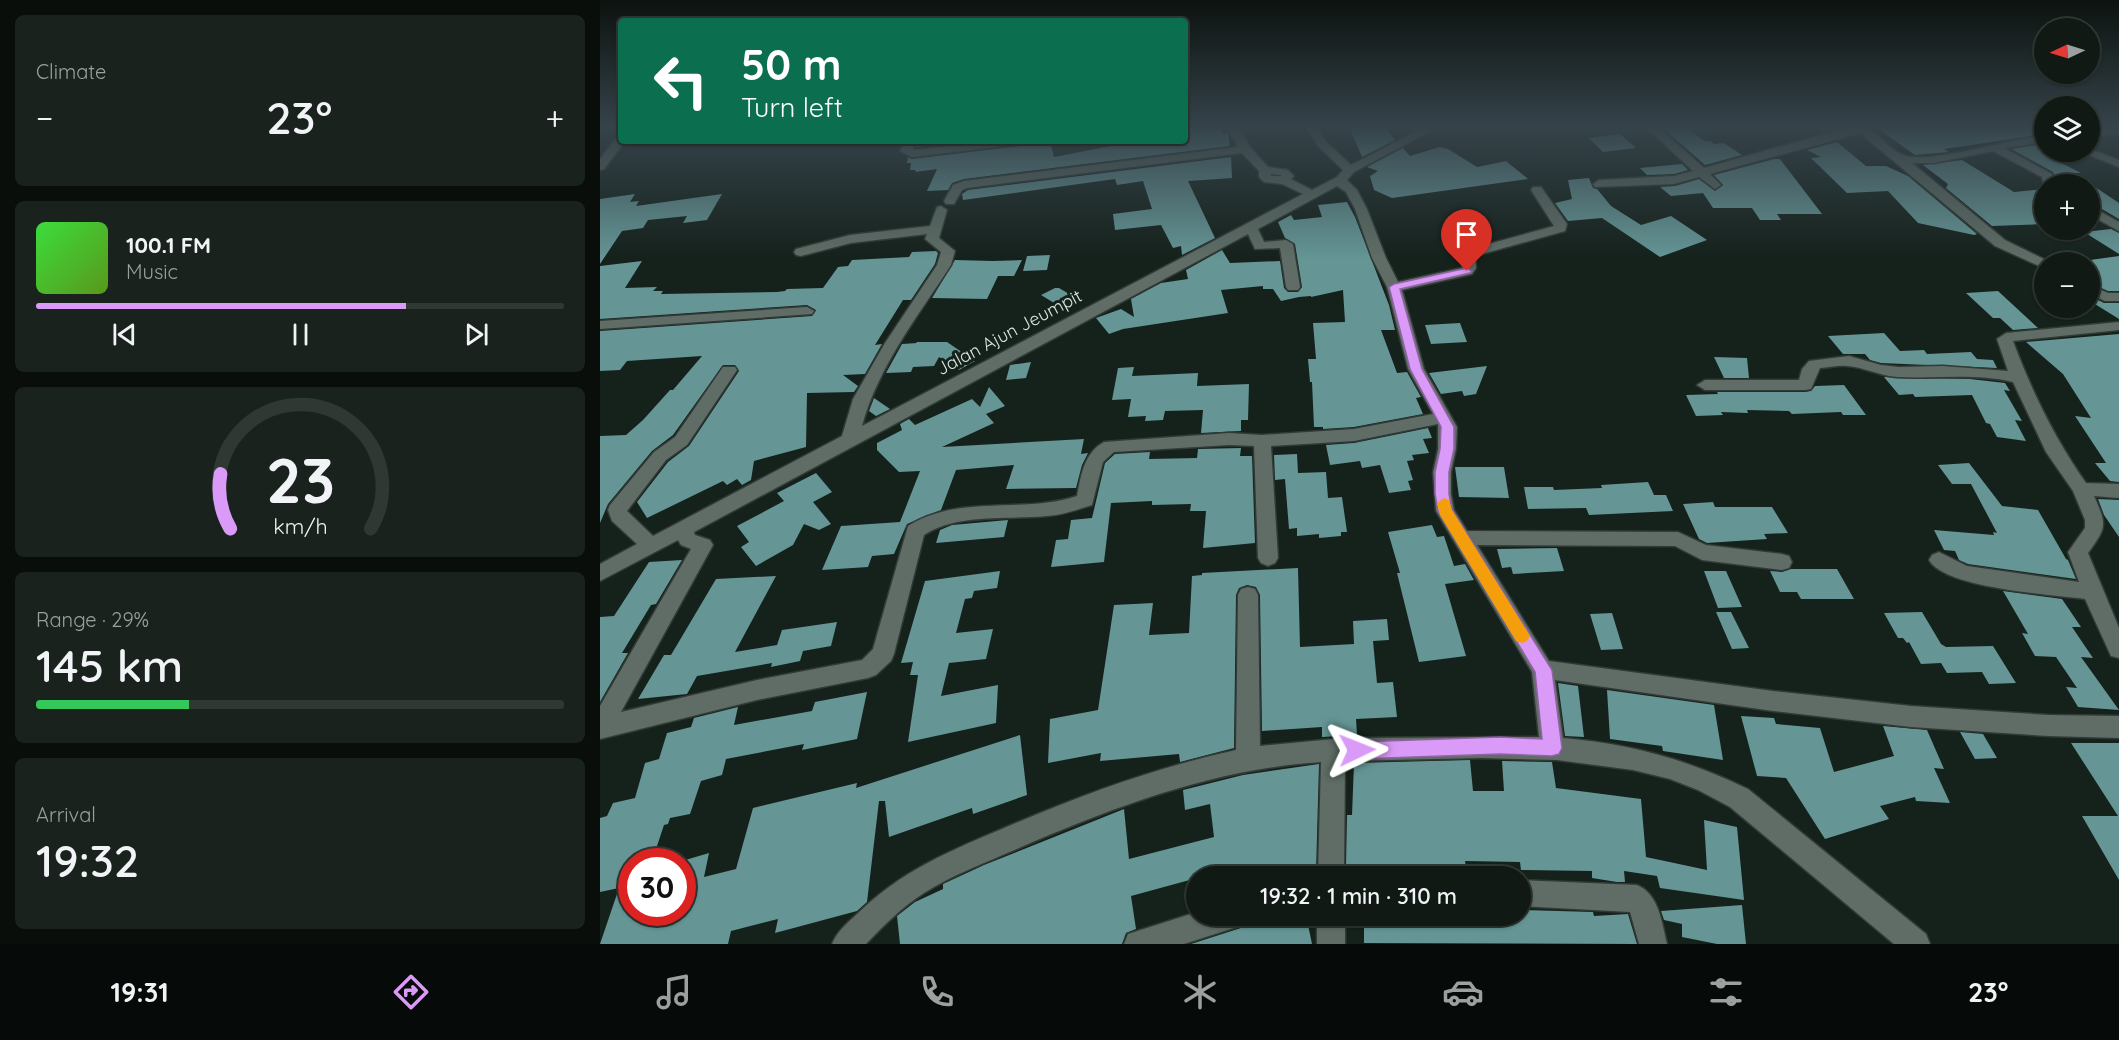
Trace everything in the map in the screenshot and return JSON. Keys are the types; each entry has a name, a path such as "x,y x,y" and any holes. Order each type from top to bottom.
{"street":[{"path":"850,439 861,399 893,343 944,265 948,251 932,238 934,229 957,188 964,185 1084,170"},
{"path":"1265,170 1265,177 1268,180 1284,180 1311,194"},
{"path":"1339,170 1394,287 1416,369 1448,427 1442,494 1445,511 1543,670 1552,748"},
{"name":"Jalan Ajun Jeumpit","path":"600,573 1250,226 1311,194 1346,181 1364,170"},
{"path":"1599,184 1662,182 1708,170"},
{"path":"1914,170 2000,243 2034,258"},
{"path":"1701,172 1715,185"},
{"path":"1394,287 1467,271 1469,268 1468,254 1560,228 1561,224 1537,190"},
{"path":"2100,216 2119,227"},
{"path":"1250,226 1260,246 1286,244 1293,288"},
{"path":"801,252 850,239 934,229"},
{"path":"2100,293 2116,300"},
{"path":"600,325 807,311"},
{"path":"2119,326 2011,336 2005,339 2005,346 2019,379 2055,452 2082,489 2095,520 2094,530 2078,552 2092,592 2119,649"},
{"path":"1705,385 1805,385 1810,369 1815,364 1849,361 1880,370 2000,374 2019,379"},
{"path":"651,546 618,516 617,510 660,456 681,441 729,370"},
{"path":"600,728 757,690 868,668 883,654 915,531 923,523 945,518 1064,507 1085,500 1094,462 1101,449 1110,446 1229,439 1262,441 1302,436 1354,435 1442,418"},
{"path":"1262,441 1268,558"},
{"path":"2082,489 2119,491"},
{"path":"600,728 703,545 688,540 683,530"},
{"path":"1461,538 1678,539 1702,552 1782,562"},
{"path":"1939,560 1962,573 1976,576 2092,592"},
{"path":"1248,595 1248,759"},
{"path":"1543,670 1566,671 1767,702 1853,712 1991,723 2119,727"},
{"path":"846,944 892,900 934,872 1083,806 1174,777 1248,759 1293,752 1500,746 1552,748 1643,760 1716,784 1739,798 1916,944"},
{"path":"1331,866 1333,751"},
{"path":"1531,893 1638,898 1645,912 1653,944"},
{"path":"1138,944 1197,926"},
{"path":"1330,926 1330,944"}],"building":[{"path":"937,170 1036,170 964,179 952,183 948,190 927,191"},
{"path":"1127,170 1232,170 1232,178 1188,181 1215,238 1182,255 1181,246 1173,248 1161,225 1115,230 1113,214 1152,209 1143,181 1117,185 1115,179 963,200 962,194 968,190"},
{"path":"1375,170 1517,170 1528,179 1392,198 1374,190 1370,176 1378,171"},
{"path":"1642,170 1688,170 1674,174 1647,175"},
{"path":"1733,170 1788,170 1822,214 1777,214 1781,220 1760,220 1752,208 1713,208 1703,193 1671,196 1660,187 1675,186 1699,179 1715,191 1723,185 1714,175"},
{"path":"1823,170 1895,170 1908,176 1977,234 1918,223 1888,191 1847,193"},
{"path":"1930,170 1978,170 2014,192 2034,190 2034,224 1992,226 1946,188 1948,184"},
{"path":"2049,170 2075,170 2081,173 2074,173 2076,174 2054,174"},
{"path":"1589,178 1593,188 1597,189 1611,206 1641,225 1671,216 1707,240 1660,257 1602,218 1568,221 1555,203 1572,199 1568,180"},
{"path":"2100,190 2119,203 2119,219 2100,208"},
{"path":"635,194 630,202 639,201 636,206 722,194 707,220 683,223 687,216 648,220 643,228 622,231 600,264 600,199"},
{"path":"1347,202 1389,305 1395,330 1381,330 1397,373 1407,372 1421,397 1416,398 1423,414 1354,427 1323,429 1323,427 1314,427 1312,382 1310,382 1308,359 1316,359 1313,323 1345,322 1343,290 1281,301 1273,289 1263,289 1263,286 1221,290 1228,313 1123,329 1109,334 1096,318 1121,309 1134,317 1131,299 1161,283 1188,279 1186,270 1222,250 1230,263 1280,261 1284,288 1288,292 1298,292 1302,287 1295,244 1285,238 1278,222 1291,215 1294,220 1322,217 1318,205"},
{"path":"2111,229 2119,233 2119,254 2097,240 2100,240 2100,230"},
{"path":"936,251 938,253 935,264 911,300 903,300 875,345 882,344 865,374 843,375 858,386 854,392 807,393 806,447 754,461 751,480 742,485 737,479 727,485 723,481 647,518 637,502 668,462 689,446 739,371 735,365 723,365 673,435 652,451 608,504 600,523 600,436 626,435 670,390 673,390 702,356 627,361 620,370 600,371 600,331 812,316 816,310 807,305 600,319 600,266 642,261 625,288 657,287 653,291 663,291 661,294 777,292 787,289 823,288 838,267 848,266 852,260 909,257 912,252"},
{"path":"1050,255 1047,270 1023,271 1027,256"},
{"path":"2119,256 2119,291 2108,291 2100,287 2100,259"},
{"path":"955,260 1022,260 1014,276 998,276 987,299 932,298"},
{"path":"1055,288 1076,298 1059,306 1041,295"},
{"path":"1998,291 2038,328 2013,330 2000,318 1993,318 1966,293"},
{"path":"2100,301 2119,303 2119,319 2100,307"},
{"path":"1460,323 1467,342 1431,344 1425,325"},
{"path":"1884,333 1900,351 1924,350 1927,354 1971,352 1977,359 1993,360 1997,368 1881,363 1870,360 1865,354 1843,354 1828,336"},
{"path":"2119,334 2119,482 2110,481 2095,463 2106,463 2075,416 2091,418 2063,374 2026,342"},
{"path":"947,342 975,361 959,370 939,357 934,366 913,367 911,372 886,373 902,344"},
{"path":"1714,357 1747,358 1749,378 1724,378"},
{"path":"1031,362 1026,378 1006,380 1010,365"},
{"path":"1487,366 1476,394 1464,396 1462,391 1441,394 1429,373"},
{"path":"1134,367 1132,376 1198,373 1197,386 1249,384 1248,420 1241,420 1241,431 1201,433 1203,410 1165,411 1163,420 1145,421 1146,416 1128,417 1131,399 1112,400 1118,368"},
{"path":"1884,377 1970,379 2005,383 2010,391 2004,390 2022,421 2015,420 2026,441 1997,437 1990,424 1986,423 1972,395 1915,397 1913,394 1899,395"},
{"path":"1844,385 1866,415 1843,415 1841,412 1792,414 1789,411 1747,410 1748,413 1721,412 1723,415 1696,416 1686,395 1718,394 1717,392 1805,392 1811,391 1815,386"},
{"path":"989,387 1005,406 986,414 994,423 942,447 1084,439 1081,454 1088,453 1076,488 1006,489 1014,465 956,470 941,510 907,524 894,554 872,556 868,567 822,570 841,526 900,522 920,471 899,472 877,450 877,443 902,430 900,424 909,419 915,425 972,399 980,407"},
{"path":"874,398 890,409 876,416 869,411"},
{"path":"1428,428 1432,438 1423,439 1429,453 1412,455 1414,460 1407,461 1413,480 1408,481 1411,490 1389,493 1380,465 1362,468 1360,461 1330,465 1326,445 1354,443"},
{"path":"1241,448 1240,456 1252,456 1255,543 1203,548 1206,511 1190,511 1191,504 1152,505 1152,501 1111,503 1104,562 1051,567 1056,540 1068,539 1071,520 1092,518 1105,463 1115,454 1150,452 1149,459 1197,458 1198,449"},
{"path":"1297,454 1298,473 1326,472 1328,498 1342,497 1347,532 1341,532 1341,536 1319,538 1319,534 1297,536 1297,528 1289,529 1285,479 1275,480 1274,455"},
{"path":"1969,463 2002,506 2038,510 2068,560 2076,579 1968,564 1959,560 1955,551 1944,550 1934,530 1994,535 1993,532 1997,533 1971,484 1952,484 1938,465"},
{"path":"1455,467 1504,467 1509,498 1459,497"},
{"path":"816,473 832,492 813,502 831,524 819,530 804,524 793,545 756,566 741,547 749,542 737,526 784,501 777,493"},
{"path":"1648,482 1654,495 1666,495 1673,511 1589,515 1586,508 1528,509 1524,487 1553,487 1554,490 1602,488 1601,485"},
{"path":"2098,499 2119,500 2119,537 2104,515"},
{"path":"1713,502 1715,507 1772,507 1788,533 1764,534 1767,539 1707,543 1699,539 1683,504"},
{"path":"1008,520 1004,537 936,543 940,530 952,525"},
{"path":"1432,525 1437,537 1444,536 1454,566 1465,564 1474,580 1445,584 1466,656 1419,662 1397,573 1400,573 1388,532"},
{"path":"1557,548 1564,571 1513,574 1511,567 1502,568 1497,549"},
{"path":"682,560 656,604 651,605 622,653 628,653 600,702 600,617 614,616 649,562"},
{"path":"1298,568 1300,647 1354,644 1353,621 1387,619 1389,640 1373,641 1377,683 1393,682 1397,717 1356,719 1357,735 1322,737 1322,727 1262,731 1260,595 1256,587 1247,585 1239,588 1236,595 1234,748 1180,762 1179,754 1100,761 1101,753 1048,763 1050,719 1098,710 1114,605 1153,603 1149,635 1189,633 1192,576 1202,575 1202,573"},
{"path":"1791,569 1837,569 1854,599 1801,599 1797,592 1780,592 1770,571 1782,572"},
{"path":"1000,571 997,588 974,591 972,598 965,599 956,633 993,629 986,659 949,663 941,696 998,685 996,723 908,742 918,675 910,675 913,662 901,663 925,581"},
{"path":"1704,571 1726,571 1742,607 1718,608"},
{"path":"776,576 735,652 777,645 782,630 837,622 831,646 803,651 800,661 771,667 772,663 697,676 687,694 638,699 664,655 671,655 716,579"},
{"path":"2003,591 2062,599 2081,627 2072,627 2093,658 2081,657 2119,710 2078,707 2066,687 2077,688 2056,657 2035,656 2022,633 2028,634"},
{"path":"1716,612 1731,612 1749,648 1732,649"},
{"path":"1922,612 1941,644 1946,647 1993,646 2016,683 1989,684 1982,672 1947,673 1941,663 1921,664 1909,642 1898,638 1884,613"},
{"path":"1612,613 1623,649 1601,650 1590,614"},
{"path":"1558,683 1578,686 1584,737 1565,736"},
{"path":"1607,690 1714,705 1723,760 1663,751 1662,746 1610,739"},
{"path":"867,692 857,739 802,750 804,744 726,759 722,775 701,781 690,814 670,818 668,824 664,825 656,848 618,848 618,888 600,892 600,818 607,816 613,803 635,798 645,763 659,759 667,733 691,727 694,718 738,707 734,725 812,711 815,702"},
{"path":"1741,716 1774,718 1776,724 1820,728 1834,772 1894,756 1883,726 1927,730 1944,769 1934,768 1950,803 1916,801 1915,797 1880,806 1889,819 1825,839 1786,778 1757,776"},
{"path":"1960,732 1983,734 1997,758 1975,759"},
{"path":"1020,735 1027,795 973,814 972,808 889,837 885,801 879,801 867,902 857,911 775,933 778,919 731,931 728,944 600,944 618,891 618,926 696,926 696,857 709,853 704,877 736,869 753,808 857,783 856,788"},
{"path":"2071,743 2119,743 2119,880 2082,816 2118,816"},
{"path":"1470,760 1473,791 1504,791 1502,761 1552,762 1556,788 1641,799 1646,857 1707,870 1704,820 1737,827 1744,900 1660,888 1657,876 1624,871 1625,882 1617,882 1592,878 1592,871 1531,870 1531,866 1520,866 1520,862 1465,861 1466,866 1346,866 1347,815 1352,815 1354,763"},
{"path":"1319,764 1316,866 1186,866 1186,881 1131,896 1136,929 1126,933 1122,944 900,944 897,916 915,902 943,889 943,884 984,865 1124,809 1129,859 1214,837 1210,804 1185,810 1183,790 1243,775"},
{"path":"1742,905 1746,944 1717,944 1682,937 1682,924 1664,920 1661,911"},
{"path":"1531,910 1593,912 1594,916 1628,914 1637,944 1364,943 1364,926 1531,926"},
{"path":"1308,926 1312,944 1191,944 1244,927"}],"slow traffic":[{"path":"1444,503 1445,511 1522,636"}],"route":[{"path":"1357,750 1500,746 1552,748 1543,670 1445,511 1442,472 1447,449 1448,427 1416,369 1403,313 1394,287 1467,271"}]}
